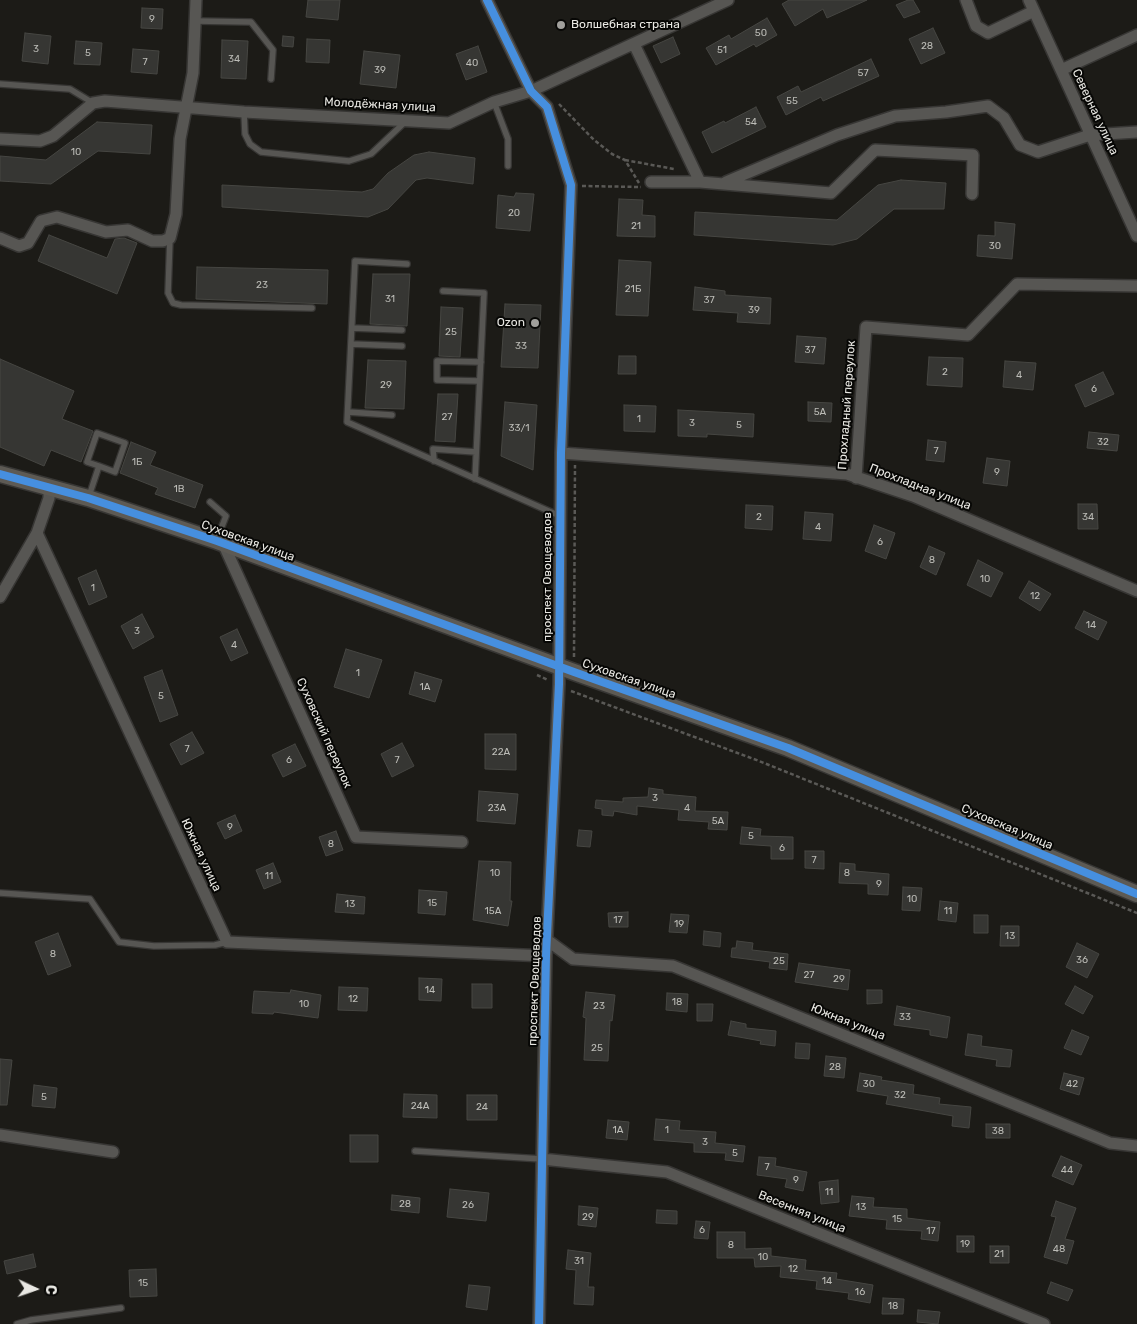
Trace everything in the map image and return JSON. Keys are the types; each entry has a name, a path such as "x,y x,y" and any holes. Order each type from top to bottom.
{"street":[{"path":"0,238 20,246 28,243 41,221 57,217 106,232 128,230 152,241 163,241 170,238 174,228 180,139 193,73 196,0"},
{"name":"проспект Овощеводов","path":"488,0 547,107 571,185 561,453 559,667 546,956 538,1324"},
{"name":"Молодёжная улица","path":"94,103 105,101 244,112 449,123 494,102 536,88 728,0"},
{"path":"966,0 976,26 988,33 1031,5"},
{"name":"Северная улица","path":"1031,5 1137,236"},
{"path":"1061,70 1137,35"},
{"path":"634,44 700,182"},
{"path":"0,139 40,141 53,136 94,103"},
{"path":"724,183 837,135 895,116 988,106 1004,118 1020,145 1038,152 1090,134 1137,132"},
{"path":"651,182 724,183 832,193 875,150 885,150 973,155 972,194"},
{"name":"Прохладный переулок","path":"856,478 866,327 968,335 1016,284 1137,286"},
{"name":"Прохладная улица","path":"561,453 847,474 913,496 1137,591"},
{"name":"Суховская улица","path":"0,474 88,498 220,542 559,667 788,748 1137,894"},
{"path":"0,598 37,533 49,498 49,486"},
{"name":"Южная улица","path":"37,533 226,942"},
{"name":"Суховский переулок","path":"220,542 356,837 462,842"},
{"name":"Южная улица","path":"547,940 573,959 673,966 1110,1143 1137,1146"},
{"path":"226,942 546,956"},
{"path":"0,1135 113,1152"},
{"name":"Весенняя улица","path":"542,1159 667,1172 1044,1324"}],"lane":[{"path":"196,21 251,22 273,50 271,79"},
{"path":"0,84 70,90 94,103"},
{"path":"494,102 508,139 508,166"},
{"path":"244,112 245,134 250,144 261,152 349,161 371,154 408,120"},
{"path":"170,238 168,293 173,303 181,305 312,308"},
{"path":"407,264 355,261 347,422 560,516"},
{"path":"443,291 484,293 475,479"},
{"path":"352,328 402,330"},
{"path":"351,344 402,346"},
{"path":"480,381 437,380 437,361 481,362"},
{"path":"348,412 392,415"},
{"path":"97,433 125,443 114,472 98,466 87,462 97,433"},
{"path":"434,460 433,449 476,452"},
{"path":"88,498 98,466"},
{"path":"210,502 226,516 220,542"},
{"path":"0,892 90,899 119,942 154,946 215,945 226,942"},
{"path":"415,1151 542,1159"},
{"path":"18,1324 31,1320 121,1308"}],"path":[{"path":"536,88 612,154 625,160 678,170"},
{"path":"582,186 642,187 625,160"},
{"path":"572,691 769,765 1137,913"}],"building":[{"path":"308,0 340,0 338,20 306,17"},
{"path":"789,0 867,0 827,18 823,9 795,26 782,4"},
{"path":"913,0 920,12 904,18 896,5"},
{"path":"142,8 163,9 162,29 141,28"},
{"path":"767,18 777,35 756,47 754,44 716,65 706,48 729,35 731,39"},
{"path":"933,28 945,53 921,64 909,39"},
{"path":"25,33 51,36 48,64 22,61"},
{"path":"283,36 294,37 293,47 282,46"},
{"path":"673,37 680,54 661,63 653,46"},
{"path":"307,39 330,40 329,63 306,62"},
{"path":"222,40 248,41 246,79 221,78"},
{"path":"76,41 102,43 100,65 74,64"},
{"path":"478,46 487,72 466,80 456,54"},
{"path":"133,49 159,51 157,74 131,72"},
{"path":"364,51 400,55 396,88 360,84"},
{"path":"871,59 879,76 823,101 821,97 786,115 777,97 798,86 801,92"},
{"path":"756,107 766,127 712,153 702,132"},
{"path":"97,122 152,125 150,154 98,151 51,184 0,181 0,156 46,160"},
{"path":"429,152 475,158 473,184 427,178 416,180 388,209 368,217 222,207 222,185 362,192 373,189 388,173 414,155"},
{"path":"901,180 946,183 944,209 894,209 857,239 833,245 694,235 695,212 837,220 878,185"},
{"path":"516,193 534,194 530,231 496,228 498,195 514,197"},
{"path":"619,199 643,200 642,215 655,216 655,237 617,236"},
{"path":"995,222 1015,224 1012,259 977,256 978,235 995,236"},
{"path":"49,235 107,258 115,239 124,238 137,243 117,294 38,261"},
{"path":"619,260 651,262 648,316 616,315"},
{"path":"197,267 328,270 327,304 196,299"},
{"path":"373,274 410,274 407,326 370,324"},
{"path":"695,287 725,291 725,295 771,298 770,324 737,322 738,313 693,310"},
{"path":"505,304 541,305 538,368 501,367"},
{"path":"441,307 463,308 460,357 439,356"},
{"path":"797,336 826,338 824,364 795,362"},
{"path":"619,356 636,356 636,374 618,374"},
{"path":"929,357 963,358 962,387 927,385"},
{"path":"0,359 74,391 62,419 93,431 81,462 51,450 44,466 0,447"},
{"path":"368,360 406,361 404,409 365,408"},
{"path":"1005,361 1036,363 1033,390 1003,387"},
{"path":"1103,372 1114,394 1085,407 1075,385"},
{"path":"438,394 458,394 455,442 435,441"},
{"path":"505,402 537,405 533,470 501,456"},
{"path":"808,402 832,403 831,422 808,421"},
{"path":"624,405 656,406 655,432 624,431"},
{"path":"678,410 754,414 753,437 707,434 707,437 678,436"},
{"path":"1089,432 1119,435 1117,451 1087,448"},
{"path":"928,440 946,442 944,462 926,460"},
{"path":"131,442 156,452 150,465 203,485 195,508 155,494 158,488 120,473"},
{"path":"987,458 1010,461 1007,486 983,483"},
{"path":"1078,504 1097,504 1098,529 1078,529"},
{"path":"746,505 773,506 772,530 745,528"},
{"path":"805,512 833,514 831,541 803,539"},
{"path":"874,525 895,533 886,559 865,551"},
{"path":"929,546 945,553 936,575 920,567"},
{"path":"978,560 1003,573 991,597 967,585"},
{"path":"96,570 107,597 89,605 78,578"},
{"path":"1029,581 1051,594 1040,611 1019,598"},
{"path":"1084,611 1107,622 1098,640 1075,628"},
{"path":"142,614 154,637 133,649 121,626"},
{"path":"237,629 248,653 231,661 220,637"},
{"path":"346,649 382,660 369,698 334,687"},
{"path":"162,670 178,715 160,722 144,677"},
{"path":"415,672 442,680 435,702 409,694"},
{"path":"192,732 204,753 181,765 170,744"},
{"path":"485,734 516,734 516,770 485,769"},
{"path":"402,743 414,766 392,777 381,754"},
{"path":"295,744 306,766 283,777 272,755"},
{"path":"649,788 663,790 663,794 696,797 695,811 728,812 727,830 708,829 709,822 678,820 679,810 637,806 637,815 614,811 613,816 602,815 602,809 595,808 596,800 623,802 623,798 648,797"},
{"path":"479,791 518,794 515,824 477,821"},
{"path":"235,815 242,831 225,839 217,823"},
{"path":"742,827 761,829 760,836 793,837 793,859 771,859 771,846 740,844"},
{"path":"579,830 592,831 590,847 577,846"},
{"path":"336,831 343,850 326,856 319,837"},
{"path":"805,851 824,851 824,869 805,868"},
{"path":"479,861 511,862 510,901 512,901 508,926 473,920"},
{"path":"273,863 281,882 264,889 256,870"},
{"path":"840,863 855,864 855,871 889,874 888,895 868,894 868,884 839,883"},
{"path":"903,887 922,888 920,911 902,910"},
{"path":"419,890 447,892 445,915 418,913"},
{"path":"337,894 365,897 364,914 335,912"},
{"path":"940,901 958,903 956,922 938,920"},
{"path":"628,912 628,927 609,927 608,913"},
{"path":"671,914 689,915 687,933 669,932"},
{"path":"974,915 988,915 988,933 974,933"},
{"path":"1001,926 1019,926 1019,946 1000,946"},
{"path":"704,931 721,933 720,947 703,945"},
{"path":"58,933 71,966 48,975 35,942"},
{"path":"737,941 753,943 752,950 788,954 787,970 769,968 770,962 731,957 732,948 736,948"},
{"path":"1077,943 1099,954 1087,978 1066,967"},
{"path":"799,963 850,970 848,990 795,982"},
{"path":"419,978 442,979 441,1001 419,1000"},
{"path":"472,984 492,984 492,1008 472,1008"},
{"path":"1075,986 1093,996 1083,1014 1065,1004"},
{"path":"339,987 368,988 367,1011 338,1010"},
{"path":"291,990 321,995 318,1018 274,1012 273,1014 252,1013 254,991 290,993"},
{"path":"867,990 882,990 882,1003 867,1004"},
{"path":"586,992 615,995 612,1021 610,1020 608,1061 584,1060 586,1018 583,1017"},
{"path":"667,993 688,994 687,1012 666,1010"},
{"path":"697,1004 713,1004 712,1021 697,1021"},
{"path":"897,1006 950,1017 947,1038 930,1035 930,1030 894,1025"},
{"path":"731,1021 746,1024 746,1028 776,1031 775,1046 760,1044 761,1041 728,1035"},
{"path":"1072,1030 1089,1037 1081,1055 1064,1048"},
{"path":"968,1034 982,1036 981,1046 1012,1050 1010,1067 996,1066 997,1060 965,1055"},
{"path":"796,1043 810,1044 809,1059 795,1058"},
{"path":"826,1056 846,1058 844,1078 824,1076"},
{"path":"0,1059 12,1060 7,1105 0,1105"},
{"path":"860,1073 882,1077 881,1080 914,1085 913,1094 940,1098 939,1104 971,1107 969,1128 952,1126 953,1116 886,1104 888,1096 857,1091"},
{"path":"1064,1073 1084,1078 1079,1095 1060,1089"},
{"path":"34,1085 57,1088 55,1108 32,1106"},
{"path":"404,1094 437,1095 437,1118 403,1117"},
{"path":"467,1095 497,1095 497,1120 467,1120"},
{"path":"656,1119 680,1121 679,1130 716,1132 715,1143 745,1146 743,1162 725,1160 726,1153 694,1152 694,1143 654,1140"},
{"path":"608,1120 629,1122 627,1140 606,1138"},
{"path":"986,1124 1010,1124 1010,1138 986,1138"},
{"path":"350,1135 378,1135 378,1162 350,1162"},
{"path":"1061,1156 1082,1165 1073,1185 1052,1176"},
{"path":"759,1157 776,1158 775,1166 807,1172 803,1191 785,1187 787,1179 757,1175"},
{"path":"838,1180 839,1202 821,1204 819,1182"},
{"path":"450,1189 489,1193 486,1221 447,1217"},
{"path":"392,1195 420,1198 419,1213 391,1210"},
{"path":"852,1196 874,1198 873,1207 907,1209 907,1218 940,1222 938,1241 921,1239 922,1231 886,1229 887,1220 849,1216"},
{"path":"1056,1201 1076,1208 1065,1239 1074,1241 1067,1264 1044,1257 1056,1217 1051,1216"},
{"path":"579,1206 598,1208 596,1227 578,1225"},
{"path":"657,1210 677,1211 677,1224 656,1223"},
{"path":"696,1221 710,1222 708,1239 694,1238"},
{"path":"717,1232 745,1232 745,1249 771,1248 771,1256 806,1260 805,1270 837,1273 836,1279 873,1285 870,1303 848,1299 849,1293 816,1289 817,1281 780,1277 781,1266 755,1267 754,1258 717,1258"},
{"path":"957,1236 974,1236 974,1252 957,1252"},
{"path":"990,1246 1009,1246 1009,1263 990,1263"},
{"path":"568,1250 591,1253 588,1287 594,1287 593,1305 574,1304 576,1270 566,1269"},
{"path":"33,1254 36,1267 7,1274 4,1261"},
{"path":"156,1269 157,1296 130,1297 129,1270"},
{"path":"1051,1282 1073,1290 1068,1301 1047,1293"},
{"path":"469,1285 490,1287 487,1310 466,1307"},
{"path":"883,1298 904,1299 903,1314 882,1314"},
{"path":"918,1310 940,1312 938,1324 917,1322"}],"cycle path":[{"path":"487,0 531,91 547,107 571,185 561,453 559,684 546,956 539,1324"},
{"path":"0,474 88,498 217,541 788,748 1137,894"}],"place":[{"name":"Волшебная страна","path":"561,25"},
{"name":"Ozon","path":"535,323"}]}
